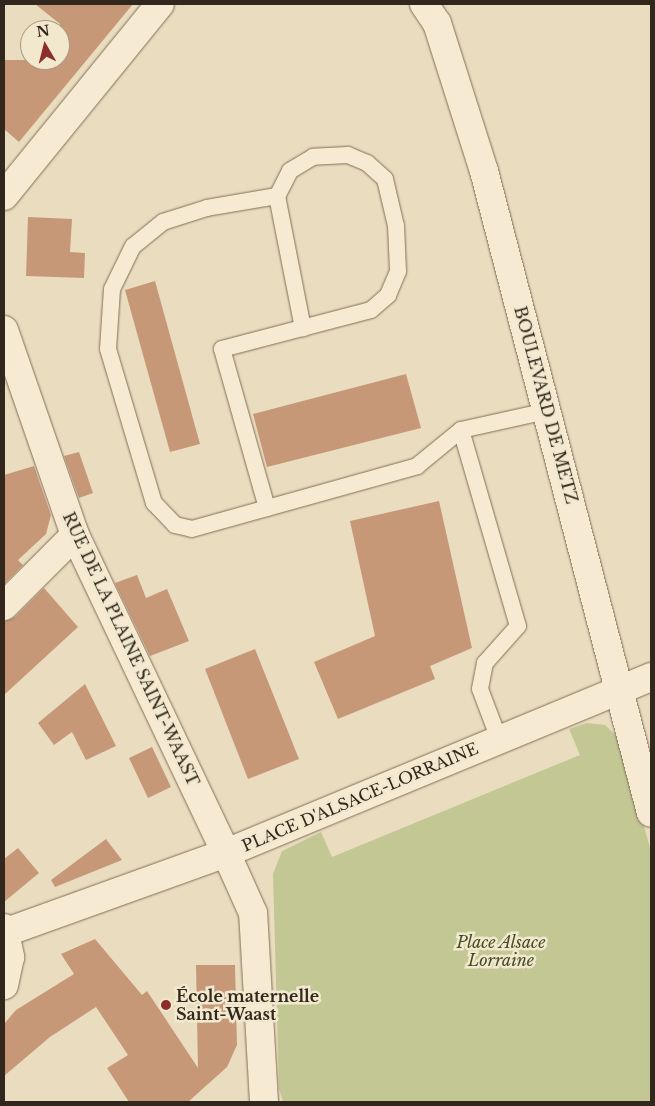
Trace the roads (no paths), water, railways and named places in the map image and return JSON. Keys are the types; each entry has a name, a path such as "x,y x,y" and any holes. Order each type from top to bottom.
{"street":[{"path":"4,196 160,4"},
{"name":"BOULEVARD DE METZ","path":"424,4 437,23 484,171 651,813"},
{"name":"RUE DE LA PLAINE SAINT-WAAST","path":"4,330 75,535 226,853"},
{"path":"4,606 75,535"},
{"name":"PLACE D'ALSACE-LORRAINE","path":"264,1102 253,913 226,853 651,677"},
{"path":"4,985 10,957 5,930 226,853"}],"lane":[{"path":"267,508 222,348 303,328 371,310 388,295 398,271 396,226 385,179 367,163 348,155 313,157 290,172 277,196 303,328"},
{"path":"277,196 207,208 164,222 133,246 112,290 108,349 154,503 175,525 192,529 417,466 460,430 547,411"},
{"path":"460,430 518,626 485,663 480,690 499,739"}],"place":[{"name":"École maternelle Saint-Waast","path":"166,1005"}],"park label":[{"name":"Place Alsace Lorraine","path":"501,951"}]}
